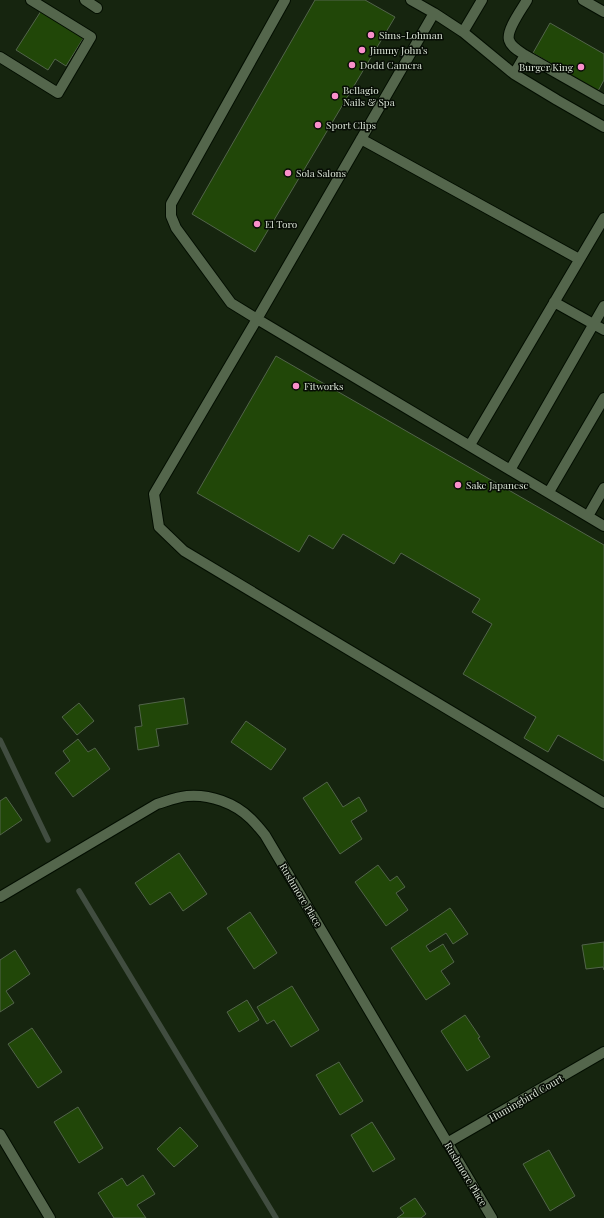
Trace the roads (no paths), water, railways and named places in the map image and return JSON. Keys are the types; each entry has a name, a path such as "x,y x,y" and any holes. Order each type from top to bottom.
{"street":[{"path":"0,57 58,93 91,38 31,0"},
{"path":"85,0 97,8"},
{"path":"284,0 171,204 170,216 176,228 231,303 604,526"},
{"path":"411,0 463,32 514,74 557,100 603,124"},
{"path":"463,32 482,0"},
{"path":"527,0 511,29 509,36 509,41 515,49 604,100"},
{"path":"583,0 604,12"},
{"path":"434,13 154,494 159,527 184,551 604,803"},
{"path":"514,74 525,55"},
{"path":"361,139 579,260"},
{"path":"470,445 604,218"},
{"path":"554,302 604,330"},
{"path":"510,470 604,306"},
{"path":"549,492 604,398"},
{"path":"588,516 604,488"},
{"name":"Rushmore Place","path":"0,897 157,804 188,796 220,800 232,805 251,819 265,835 492,1218"},
{"name":"Humingbird Court","path":"447,1143 604,1052"},
{"path":"0,1134 50,1218"}],"waterway":[{"path":"0,740 48,840"},
{"path":"79,891 276,1218"}],"place":[{"name":"Sims-Lohman","path":"371,35"},
{"name":"Jimmy John's","path":"362,50"},
{"name":"Dodd Camera","path":"352,65"},
{"name":"Burger King","path":"581,67"},
{"name":"Bellagio Nails & Spa","path":"335,96"},
{"name":"Sport Clips","path":"318,125"},
{"name":"Sola Salons","path":"288,173"},
{"name":"El Toro","path":"257,224"},
{"name":"Fitworks","path":"296,386"},
{"name":"Sake Japanese","path":"458,485"}]}
